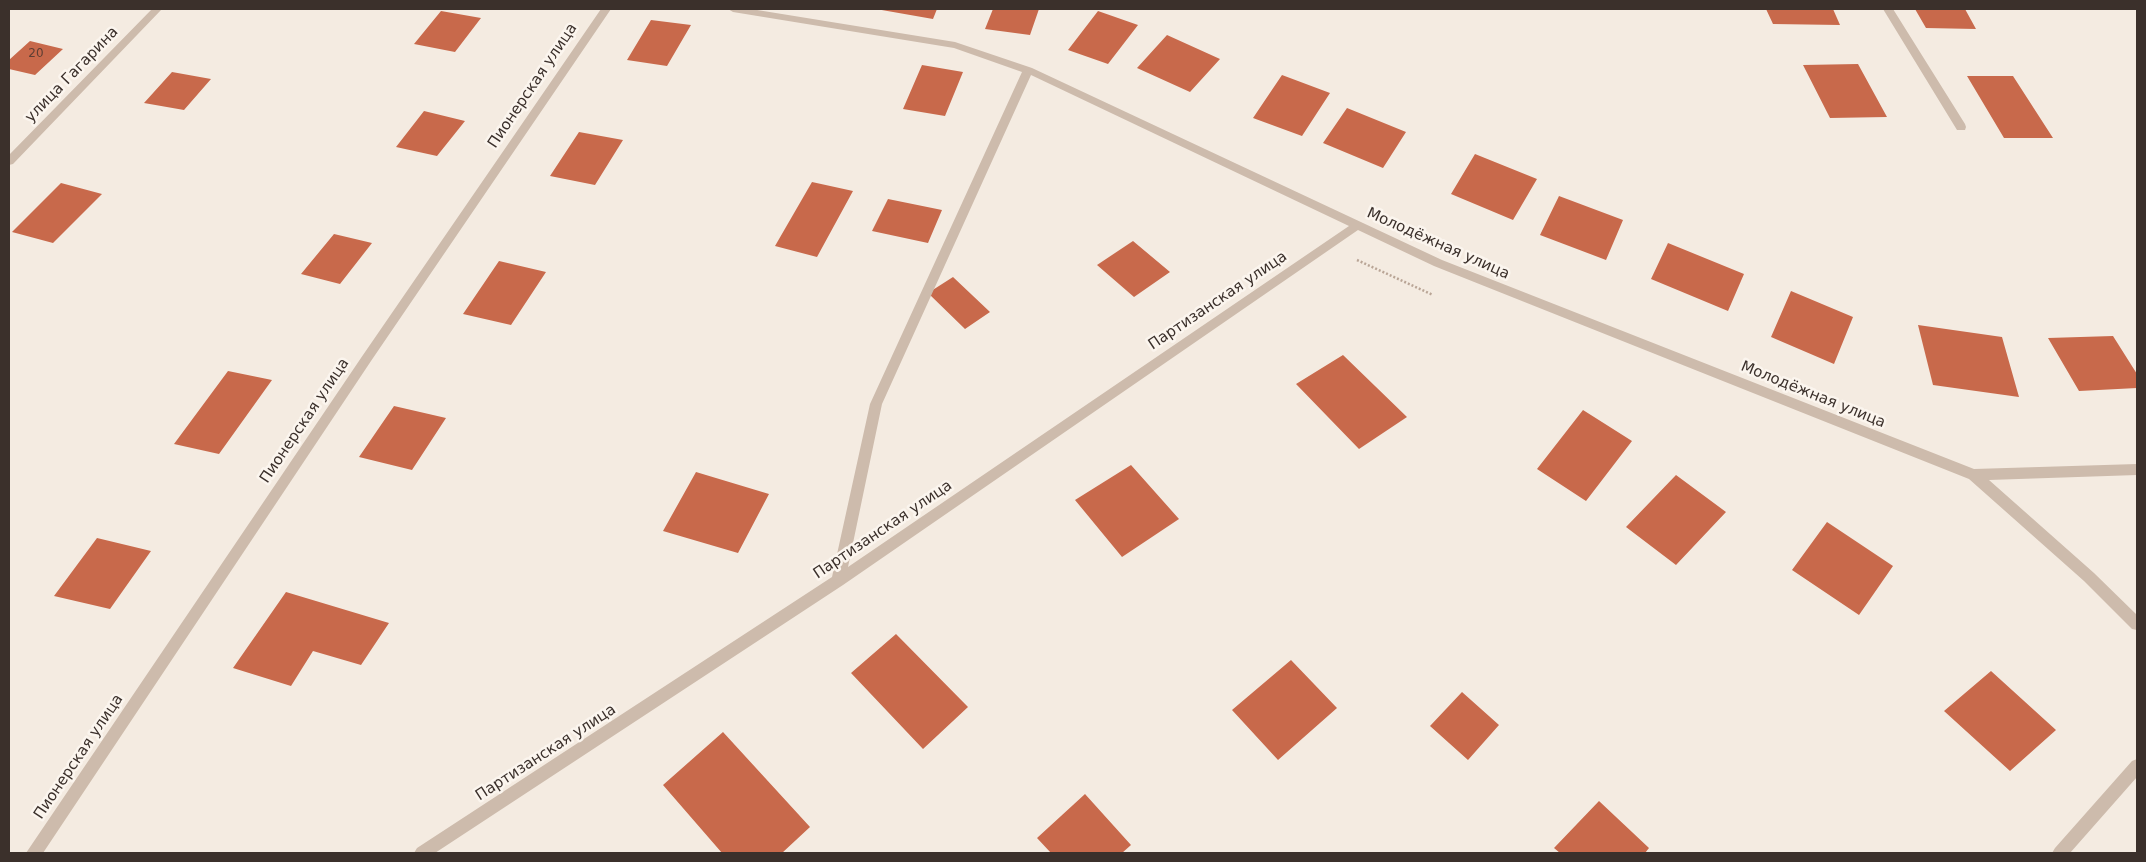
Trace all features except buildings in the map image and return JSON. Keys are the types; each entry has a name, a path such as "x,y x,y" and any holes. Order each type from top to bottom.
{"street":[{"name":"улица Гагарина","path":"9,161 157,9"},
{"name":"Пионерская улица","path":"34,853 361,366 606,9"},
{"name":"Молодёжная улица","path":"733,9 801,14 955,45 1028,70 1438,263 1974,475 2137,469"},
{"path":"1888,9 1961,127"},
{"path":"838,581 876,404 1028,70"},
{"name":"Партизанская улица","path":"422,853 838,581 1358,226"},
{"path":"1974,475 2089,578 2137,624"},
{"path":"2060,853 2137,766"}],"path":[{"path":"1327,246 1432,295"}]}
